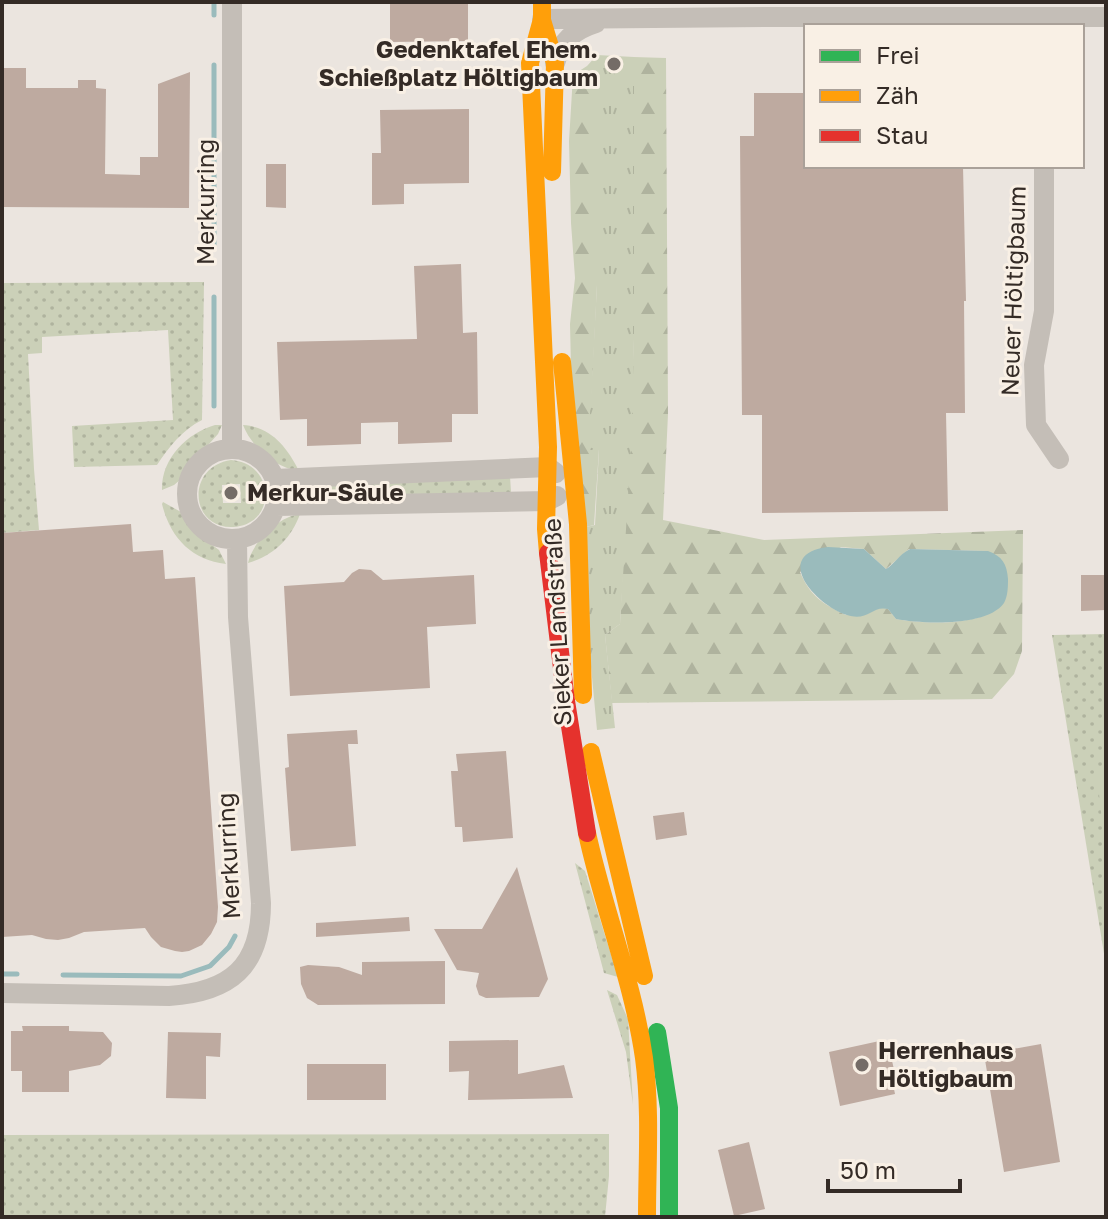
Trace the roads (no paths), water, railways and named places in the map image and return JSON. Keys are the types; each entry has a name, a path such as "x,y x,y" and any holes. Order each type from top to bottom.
{"main road":[{"name":"Sieker Landstraße","path":"542,11 555,63 553,205 561,358 575,486 584,708 598,785 665,1074 670,1137 669,1217"},
{"name":"Sieker Landstraße","path":"542,11 530,63 548,467 546,529 554,612 583,814 629,987 644,1058 647,1217"}],"street":[{"name":"Merkurring","path":"232,2 232,449"},
{"path":"575,2 616,19"},
{"path":"542,11 616,19 1106,17"},
{"path":"555,63 567,38 580,29 616,19"},
{"name":"Neuer Höltigbaum","path":"1044,168 1044,311 1034,365 1036,425 1059,459"},
{"path":"232,449 247,452 260,458 275,479 276,506 263,528 250,535 237,539 216,537 202,528 190,511 187,495 190,479 199,464 216,452 232,449"},
{"path":"275,479 548,467 575,486 547,501 276,506"},
{"name":"Merkurring","path":"2,993 196,994 221,984 249,958 260,926 261,903 238,617 237,539"}],"water":[{"path":"828,547 864,549 886,569 910,549 988,551 997,555 1005,565 1008,591 1004,603 996,611 969,620 921,622 896,619 888,609 883,608 854,617 823,601 804,580 802,559 811,552"}],"waterway":[{"path":"214,2 214,15"},
{"path":"214,65 214,248"},
{"path":"214,297 214,406"},
{"path":"63,975 181,976 210,966 229,947 235,936"},
{"path":"2,974 17,974"}],"place":[{"name":"Gedenktafel Ehem. Schießplatz Höltigbaum","path":"614,64"},
{"name":"Merkur-Säule","path":"231,493"},
{"name":"Herrenhaus Höltigbaum","path":"862,1065"}]}
